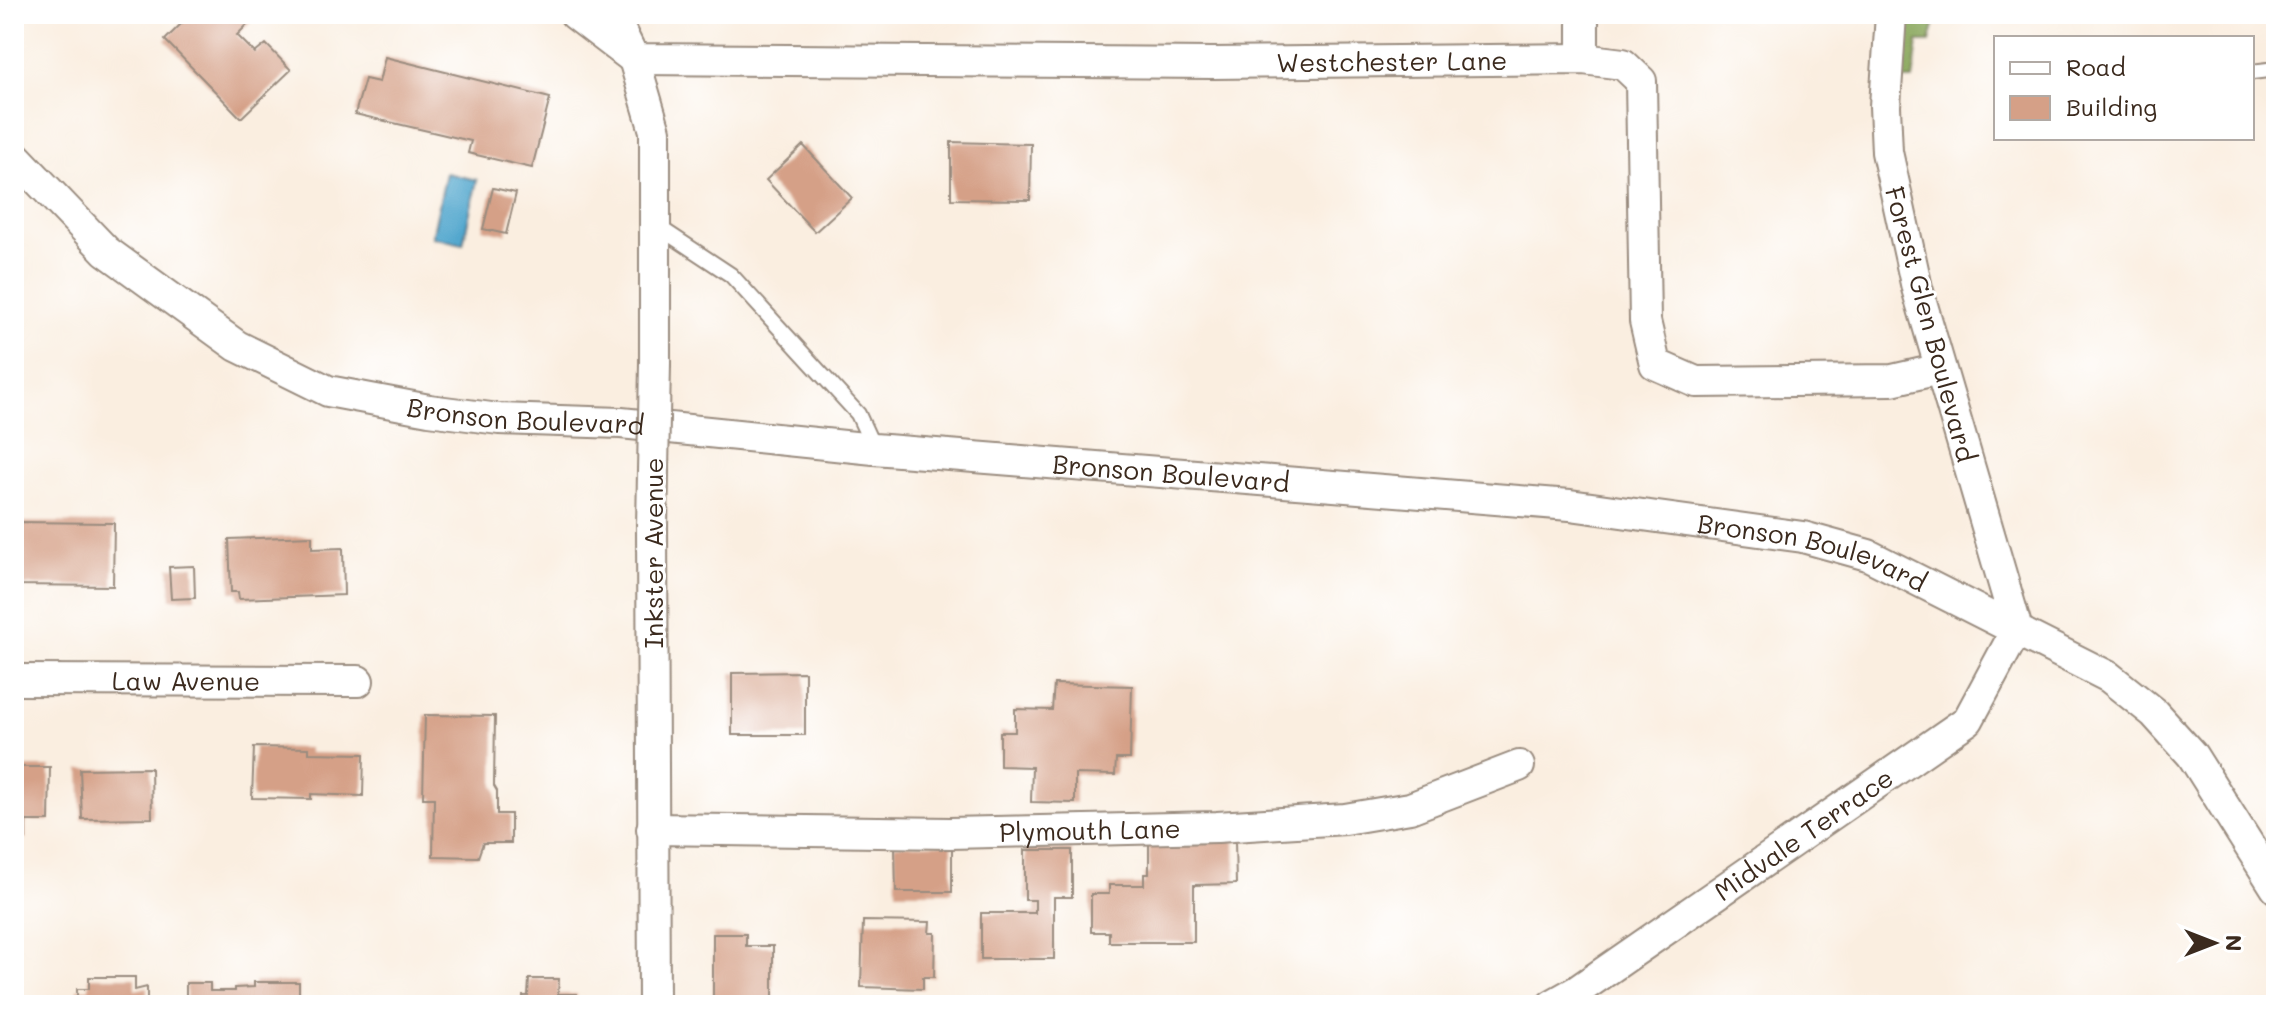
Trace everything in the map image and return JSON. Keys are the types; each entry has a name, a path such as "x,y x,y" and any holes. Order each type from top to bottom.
{"street":[{"path":"575,14 634,59"},
{"name":"Inkster Avenue","path":"612,14 634,59 655,131 657,226 652,527 654,1005"},
{"path":"1583,14 1583,59"},
{"name":"Forest Glen Boulevard","path":"1891,14 1885,106 1887,152 1917,288 2017,629"},
{"name":"Westchester Lane","path":"634,59 1213,63 1583,59 1623,64 1641,81 1645,321 1655,364 1696,382 1892,380 1940,369"},
{"name":"Bronson Boulevard","path":"14,155 106,251 237,346 328,391 429,410 499,419 621,423 874,449 1570,505 1803,537 1868,555 2109,677 2154,713 2192,755 2276,888"},
{"name":"Midvale Terrace","path":"1552,1005 1577,991 1968,720 2017,629"},
{"name":"Law Avenue","path":"14,680 358,681"},
{"name":"Plymouth Lane","path":"652,829 966,832 1217,827 1345,819 1410,808 1519,766"}],"lane":[{"path":"2254,72 2276,69"},
{"path":"657,226 731,275 858,414 874,449"}],"green space":[{"path":"1894,14 1937,14 1930,42 1918,42 1913,80 1889,80"}],"water":[{"path":"446,173 477,180 463,244 432,237"}],"building":[{"path":"191,14 247,14 252,20 237,35 255,53 266,44 291,70 241,118 165,40"},
{"path":"385,57 550,98 532,168 468,153 471,141 355,114 365,79 379,82"},
{"path":"951,142 1031,144 1030,200 951,199"},
{"path":"803,145 852,198 815,232 766,180"},
{"path":"493,188 516,193 506,234 483,229"},
{"path":"14,522 114,523 113,586 14,585"},
{"path":"312,536 312,549 343,548 344,595 239,599 238,592 231,592 229,539"},
{"path":"194,566 195,598 171,599 169,567"},
{"path":"805,672 805,735 732,735 732,673"},
{"path":"1054,684 1132,686 1130,759 1116,759 1115,775 1075,774 1075,803 1031,802 1032,767 1000,766 1000,732 1015,732 1015,709 1052,710"},
{"path":"425,715 495,716 494,786 497,791 497,814 511,814 511,843 483,843 478,857 433,856 434,798 423,798"},
{"path":"254,747 309,748 309,753 364,754 363,796 311,794 311,799 252,798"},
{"path":"14,767 50,767 49,821 26,821 26,839 14,839"},
{"path":"151,768 152,818 82,819 80,769"},
{"path":"1149,837 1185,842 1235,841 1236,884 1194,885 1194,942 1109,942 1109,932 1091,932 1091,894 1109,894 1109,885 1144,885 1144,874 1149,874"},
{"path":"952,844 952,892 896,892 895,845"},
{"path":"1025,850 1072,850 1072,897 1054,897 1054,959 981,959 981,913 1035,913 1035,900 1025,900"},
{"path":"863,921 930,922 929,933 935,933 934,977 923,977 923,989 861,987"},
{"path":"713,934 746,934 746,946 773,946 773,1005 713,1005"},
{"path":"89,977 135,977 135,990 147,987 147,1005 77,1005 77,989 89,989"},
{"path":"529,979 559,979 558,994 577,994 577,1005 523,1005 523,996 528,996"},
{"path":"254,982 299,982 299,1005 186,1005 186,983 210,983 210,991 235,991 235,988 254,987"}]}
